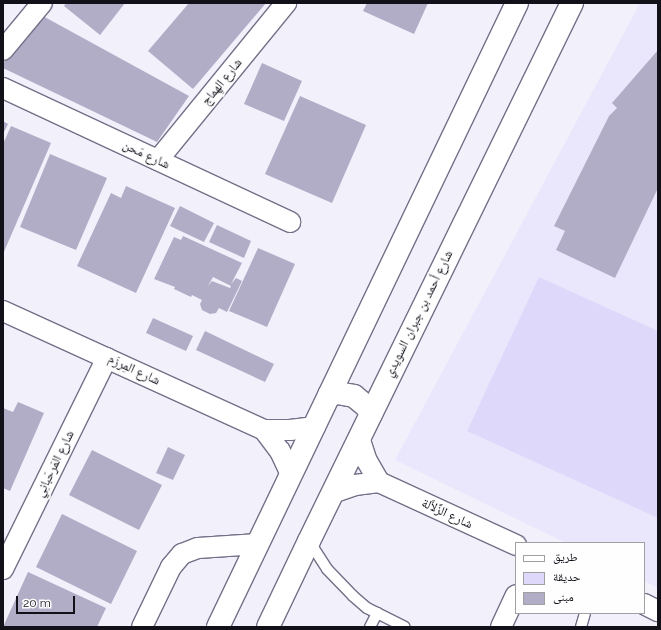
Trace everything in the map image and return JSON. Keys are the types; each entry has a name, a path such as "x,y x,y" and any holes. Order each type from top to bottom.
{"street":[{"path":"3,50 42,3"},
{"name":"شارع الهِماج","path":"158,160 286,3"},
{"path":"218,627 517,3"},
{"name":"شارع أحمد بن جبران السويدي","path":"268,627 308,541 572,3"},
{"name":"شارع مَحن","path":"3,88 290,222"},
{"name":"شارع المِرزَم","path":"3,310 264,430 290,430 314,427"},
{"name":"شارع المَرحَبانِي","path":"3,569 107,358"},
{"path":"329,396 338,393 354,396 367,407 370,414"},
{"name":"شارع المِرزَم","path":"264,430 280,451 291,475"},
{"path":"332,493 355,486 379,482 367,461 359,437"},
{"name":"شارع الزَّلاَّلة","path":"379,482 515,545"},
{"path":"142,627 171,567 182,554 198,548 258,544"},
{"path":"501,627 515,598"},
{"path":"645,604 658,611"}],"lane":[{"path":"308,541 327,569 339,583 367,608 377,612 398,625"},
{"path":"370,627 377,612"},
{"path":"580,627 585,614"}],"shaded area":[{"path":"640,3 658,3 658,588 645,582 645,542 564,542 395,460"}],"green space":[{"path":"539,277 658,331 658,518 467,431"}],"building":[{"path":"66,3 125,3 100,35 64,6"},
{"path":"189,3 266,3 193,89 148,51"},
{"path":"367,3 428,3 414,34 363,11"},
{"path":"41,15 189,96 157,142 3,68 3,64"},
{"path":"658,50 658,188 615,278 556,250 565,231 554,226 609,116 617,108 612,103"},
{"path":"262,63 302,81 284,121 244,104"},
{"path":"300,96 366,125 332,203 265,174"},
{"path":"3,121 8,124 3,134"},
{"path":"11,126 51,143 3,254 3,144"},
{"path":"50,154 107,178 76,250 20,227"},
{"path":"126,186 175,208 136,293 77,266 111,193 121,198"},
{"path":"180,206 214,223 204,242 170,226"},
{"path":"217,225 251,241 244,258 209,242"},
{"path":"183,236 242,263 231,284 236,278 242,281 227,312 219,308 216,313 210,314 202,310 200,304 202,300 192,295 191,297 174,289 175,287 154,279 174,237 181,240","holes":["213,277 231,286 230,288 212,281 208,286"]},
{"path":"258,248 295,264 267,327 229,311"},
{"path":"153,318 193,336 186,351 146,333"},
{"path":"205,331 274,364 265,382 196,350"},
{"path":"18,402 44,413 10,491 3,488 3,408 13,412"},
{"path":"168,447 185,455 173,480 156,473"},
{"path":"92,450 162,485 139,530 69,495"},
{"path":"62,514 137,551 111,604 36,567"},
{"path":"28,572 106,608 97,627 3,627"}]}
